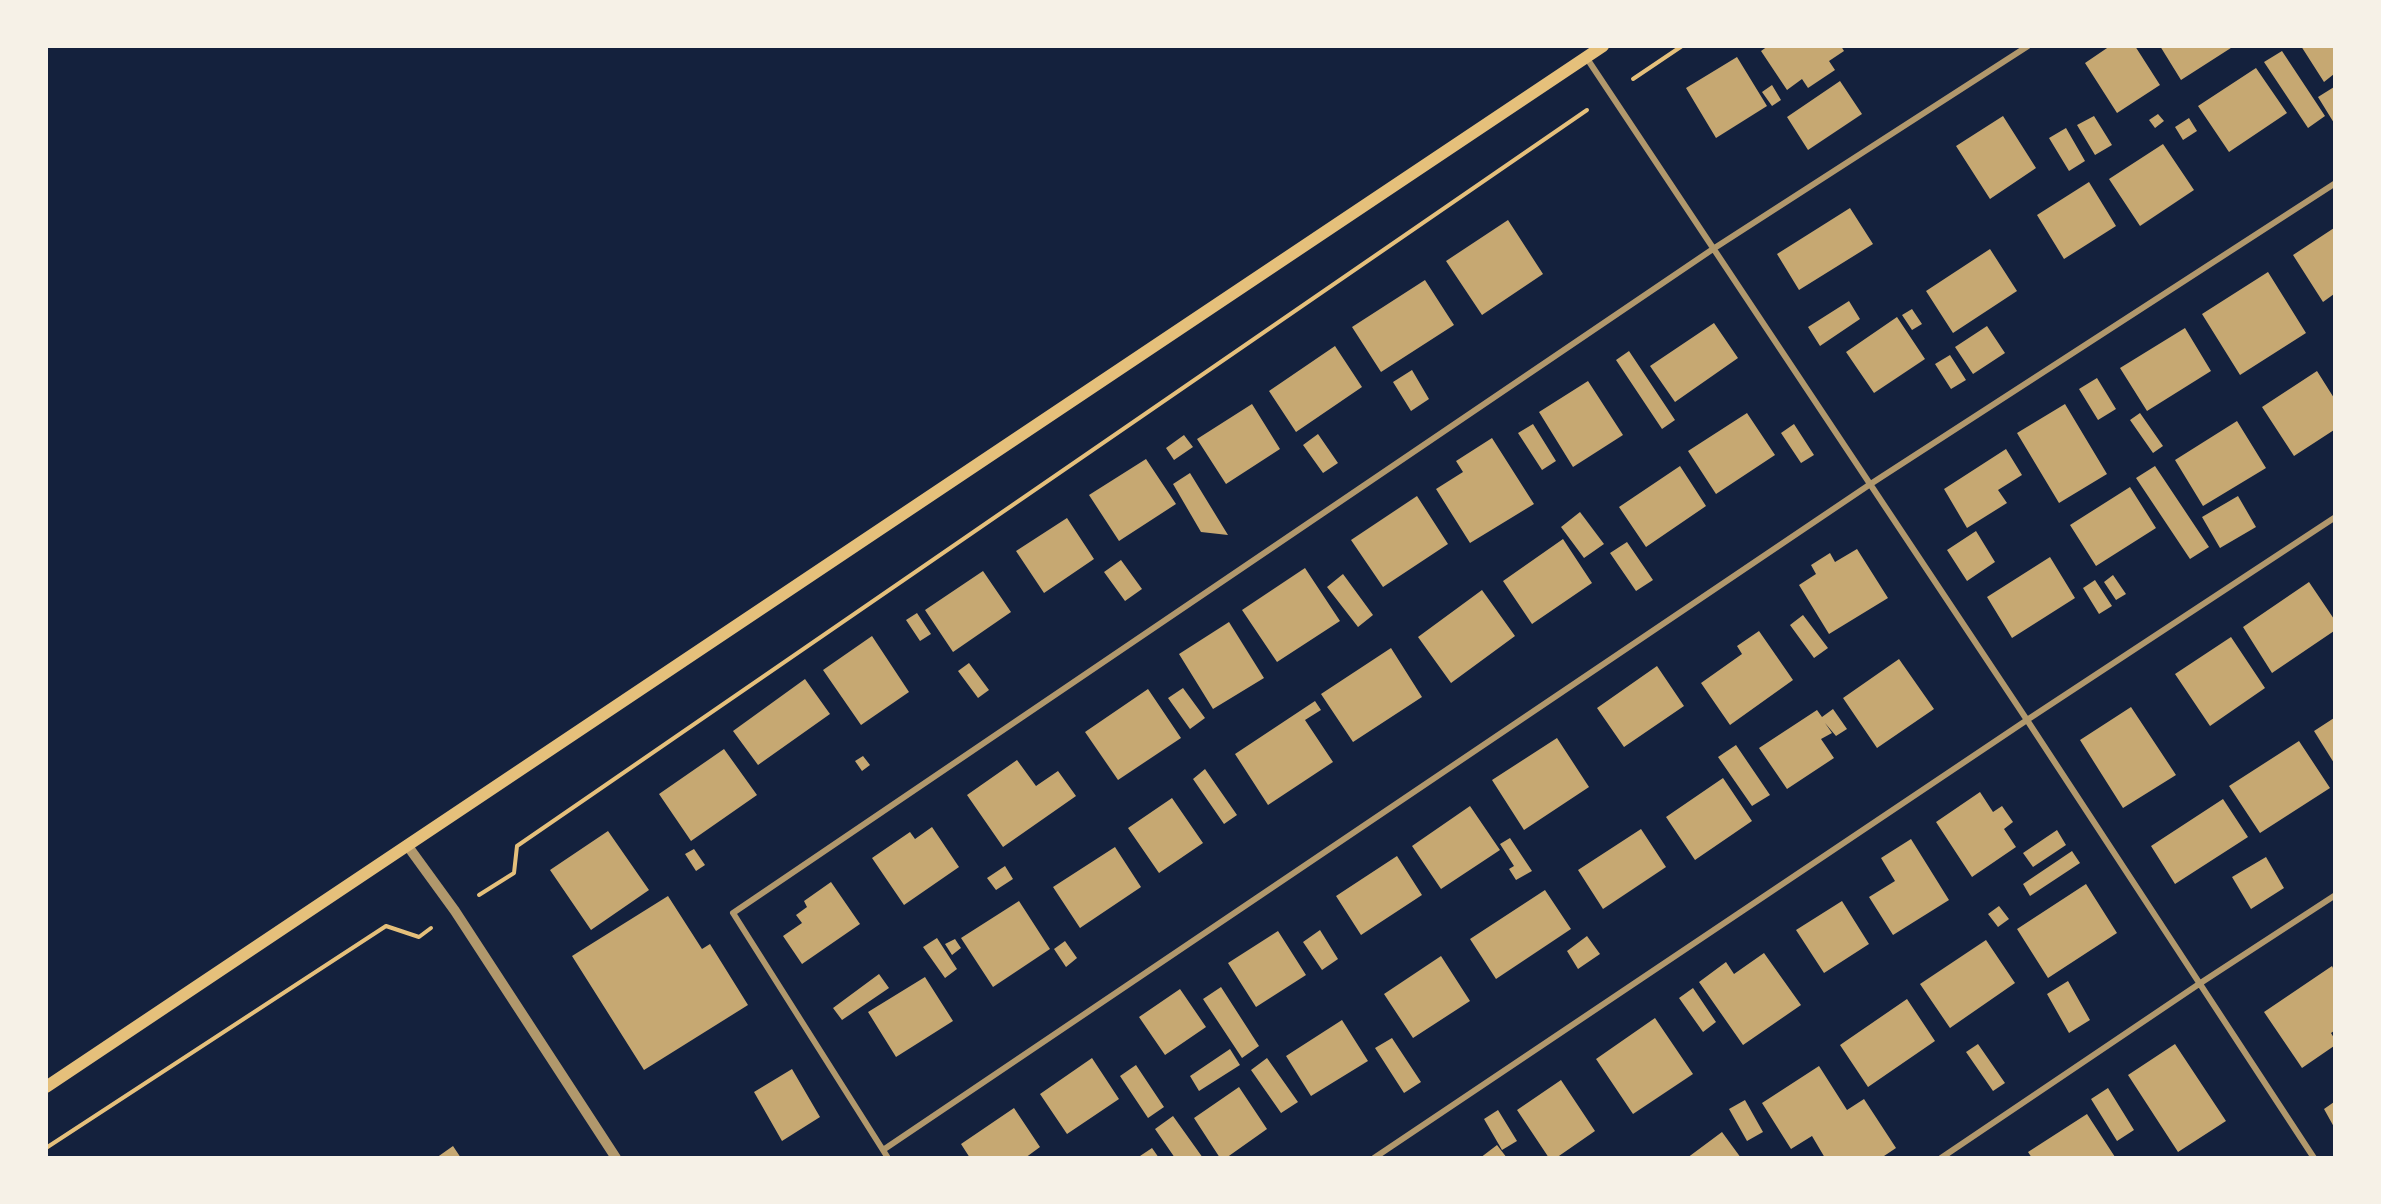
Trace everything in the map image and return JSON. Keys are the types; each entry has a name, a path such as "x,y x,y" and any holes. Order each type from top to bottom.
{"main road":[{"path":"46,1088 1603,46"}],"street":[{"path":"888,1158 733,913 1713,249 2028,46"},
{"path":"1586,57 1869,486 2027,720 2314,1158"},
{"path":"883,1150 1869,486 2334,184"},
{"path":"1374,1158 2027,720 2334,518"},
{"path":"406,845 455,911 616,1158"},
{"path":"1941,1158 2334,896"}],"path":[{"path":"46,1148 386,926 419,937 514,873 517,846 1610,93 1682,46"}],"building":[{"path":"1768,46 1841,46 1844,51 1829,61 1835,70 1808,88 1802,79 1787,90 1761,51"},
{"path":"2110,46 2135,46 2160,85 2117,113 2085,63"},
{"path":"2160,46 2234,46 2181,80"},
{"path":"2301,46 2334,46 2334,74 2324,82"},
{"path":"2282,51 2325,116 2308,128 2264,62"},
{"path":"1737,57 1767,106 1716,138 1686,88"},
{"path":"2256,68 2287,113 2229,152 2198,106"},
{"path":"1840,81 1862,114 1808,150 1787,117"},
{"path":"1772,85 1781,100 1772,106 1762,92"},
{"path":"2334,87 2334,123 2318,97"},
{"path":"2158,114 2164,121 2155,128 2149,120"},
{"path":"2003,116 2036,168 1990,199 1956,146"},
{"path":"2094,116 2112,145 2095,155 2077,125"},
{"path":"2189,118 2197,131 2183,140 2175,127"},
{"path":"2066,128 2085,161 2069,171 2049,138"},
{"path":"2163,144 2194,190 2140,226 2109,179"},
{"path":"2089,182 2116,226 2064,259 2037,215"},
{"path":"1850,208 1873,244 1799,290 1777,254"},
{"path":"1508,220 1543,274 1482,315 1446,261"},
{"path":"2334,228 2334,294 2323,302 2293,255"},
{"path":"1990,249 2017,291 1953,333 1926,291"},
{"path":"2268,272 2306,333 2240,375 2202,314"},
{"path":"1425,280 1454,325 1381,372 1352,327"},
{"path":"1849,301 1860,319 1820,346 1808,327"},
{"path":"1912,309 1922,324 1912,330 1902,315"},
{"path":"1897,317 1925,359 1874,393 1846,352"},
{"path":"1714,323 1738,358 1675,402 1650,366"},
{"path":"1987,326 2005,353 1973,374 1955,347"},
{"path":"2185,328 2211,371 2147,411 2120,368"},
{"path":"1335,346 1362,387 1296,432 1269,391"},
{"path":"1629,351 1675,420 1662,429 1616,360"},
{"path":"1950,355 1966,380 1951,389 1935,364"},
{"path":"1412,370 1429,399 1411,411 1393,382"},
{"path":"2317,371 2334,398 2334,430 2294,456 2262,407"},
{"path":"2097,378 2116,409 2098,420 2079,389"},
{"path":"1588,381 1623,435 1573,467 1539,412"},
{"path":"1252,404 1280,449 1226,484 1197,439"},
{"path":"2065,404 2107,474 2059,503 2017,433"},
{"path":"1747,413 1775,455 1716,494 1688,451"},
{"path":"2140,413 2163,446 2153,453 2130,420"},
{"path":"2237,421 2266,468 2203,506 2175,460"},
{"path":"1533,424 1556,461 1542,470 1518,433"},
{"path":"1794,424 1814,455 1801,463 1781,433"},
{"path":"1318,434 1338,463 1323,473 1303,445"},
{"path":"1184,435 1193,447 1174,460 1166,448"},
{"path":"1492,438 1534,504 1470,543 1436,489 1463,472 1456,461"},
{"path":"2006,449 2022,475 1998,490 2007,503 1967,528 1944,489"},
{"path":"1146,459 1176,504 1119,541 1089,495"},
{"path":"1680,466 1706,506 1646,547 1619,507"},
{"path":"2155,466 2209,547 2190,559 2136,478"},
{"path":"1190,473 1228,535 1201,532 1173,484"},
{"path":"2130,487 2156,528 2096,566 2070,525"},
{"path":"1417,496 1448,544 1383,587 1351,540"},
{"path":"2238,496 2256,527 2220,548 2202,517"},
{"path":"1580,512 1604,544 1584,558 1561,527"},
{"path":"1067,518 1094,559 1044,593 1016,551"},
{"path":"1976,531 1995,562 1967,581 1947,550"},
{"path":"1563,539 1592,583 1532,624 1503,581"},
{"path":"1627,542 1653,580 1636,591 1610,553"},
{"path":"1857,549 1888,598 1829,634 1799,585 1816,574 1811,565 1830,553 1835,562"},
{"path":"2050,557 2075,598 2012,638 1987,597"},
{"path":"1121,560 1142,589 1125,601 1104,572"},
{"path":"1305,568 1340,621 1277,662 1242,610"},
{"path":"983,571 1011,612 953,652 925,610"},
{"path":"1343,574 1373,615 1358,627 1327,587"},
{"path":"2113,575 2126,594 2116,600 2104,582"},
{"path":"2095,580 2112,606 2099,614 2083,588"},
{"path":"2309,582 2334,619 2334,631 2272,673 2243,627"},
{"path":"1482,590 1515,636 1451,683 1418,637"},
{"path":"917,613 931,634 920,641 906,620"},
{"path":"1803,615 1828,648 1814,658 1790,625"},
{"path":"1229,622 1264,678 1213,709 1179,654"},
{"path":"1759,631 1793,680 1730,725 1701,683 1742,654 1737,646"},
{"path":"872,636 909,692 861,725 823,670"},
{"path":"2231,637 2265,688 2210,726 2175,674"},
{"path":"1391,648 1422,697 1353,742 1321,694"},
{"path":"1899,659 1934,709 1877,748 1843,698"},
{"path":"969,663 989,690 978,698 958,671"},
{"path":"1657,666 1684,706 1624,747 1597,708"},
{"path":"805,679 830,714 758,765 733,731"},
{"path":"1183,688 1205,718 1190,729 1168,698"},
{"path":"1148,689 1181,738 1118,780 1085,732"},
{"path":"1315,701 1321,710 1305,720 1333,762 1268,805 1235,754"},
{"path":"2131,707 2176,775 2123,808 2080,740"},
{"path":"1833,709 1847,729 1836,736 1825,723 1832,733 1821,739 1834,758 1787,789 1759,748 1817,710 1822,717"},
{"path":"2334,718 2334,763 2314,731"},
{"path":"1557,738 1589,787 1524,830 1492,780"},
{"path":"2299,741 2330,788 2260,833 2229,786"},
{"path":"1736,745 1770,795 1752,806 1718,757"},
{"path":"724,749 757,795 691,841 659,794"},
{"path":"863,756 870,765 862,771 855,761"},
{"path":"1017,760 1036,786 1058,771 1076,796 1003,847 967,795"},
{"path":"1205,769 1237,815 1224,824 1193,779"},
{"path":"1723,778 1752,821 1695,860 1666,817"},
{"path":"1980,792 1993,812 2002,806 2013,822 2004,829 2016,847 1972,877 1936,822"},
{"path":"1172,798 1203,843 1159,873 1128,828"},
{"path":"2223,799 2248,837 2175,884 2151,846"},
{"path":"1470,806 1500,850 1441,889 1412,846"},
{"path":"932,827 959,867 904,905 872,858 910,832 915,839"},
{"path":"1641,829 1666,867 1603,909 1578,870"},
{"path":"2057,830 2066,845 2033,867 2023,853"},
{"path":"608,831 649,890 591,930 550,870"},
{"path":"1510,838 1532,871 1516,880 1509,869 1514,866 1500,844"},
{"path":"1911,839 1949,900 1893,935 1869,897 1895,881 1881,858"},
{"path":"1115,847 1141,887 1080,928 1053,887"},
{"path":"694,849 705,865 696,871 685,854"},
{"path":"2072,851 2080,863 2030,896 2023,884"},
{"path":"1397,856 1422,895 1361,935 1336,896"},
{"path":"2266,857 2284,888 2251,909 2232,877"},
{"path":"1005,866 1013,879 996,890 987,878"},
{"path":"831,882 860,924 802,964 783,936 802,923 796,915 807,907 804,901"},
{"path":"2086,884 2117,933 2048,978 2017,929"},
{"path":"1545,890 1571,929 1496,979 1470,939"},
{"path":"668,896 702,949 710,944 748,1005 644,1070 572,956"},
{"path":"1019,901 1050,949 993,987 961,938"},
{"path":"1842,901 1869,944 1824,973 1796,930"},
{"path":"1999,906 2009,919 1998,927 1988,914"},
{"path":"1320,930 1338,959 1322,970 1303,942"},
{"path":"1278,931 1306,975 1256,1007 1228,963"},
{"path":"1587,936 1600,954 1578,969 1567,951"},
{"path":"937,938 957,969 945,978 923,947"},
{"path":"955,939 961,948 952,955 945,944"},
{"path":"1986,940 2015,983 1950,1028 1920,984"},
{"path":"1065,941 1077,958 1066,967 1054,949"},
{"path":"1764,953 1801,1005 1743,1045 1699,982 1726,962 1734,974"},
{"path":"1441,956 1470,1001 1413,1038 1384,994"},
{"path":"2332,966 2334,970 2334,1031 2331,1033 2334,1046 2302,1068 2264,1012"},
{"path":"879,974 889,988 842,1020 833,1008"},
{"path":"925,977 953,1021 896,1057 868,1012"},
{"path":"2068,981 2090,1020 2069,1033 2047,994"},
{"path":"1221,987 1259,1046 1242,1058 1203,999"},
{"path":"1693,988 1716,1022 1703,1032 1679,998"},
{"path":"1180,989 1206,1027 1165,1055 1139,1017"},
{"path":"1907,999 1935,1041 1868,1087 1840,1045"},
{"path":"1655,1018 1693,1074 1633,1114 1596,1059"},
{"path":"1342,1020 1368,1061 1311,1096 1286,1056"},
{"path":"1392,1038 1421,1082 1404,1093 1375,1048"},
{"path":"1978,1044 2005,1083 1993,1091 1966,1052"},
{"path":"2175,1044 2226,1121 2178,1152 2128,1075"},
{"path":"1230,1049 1240,1065 1199,1091 1190,1076"},
{"path":"1092,1058 1119,1099 1067,1134 1040,1094"},
{"path":"1267,1058 1298,1102 1281,1113 1251,1070"},
{"path":"1136,1065 1164,1107 1148,1118 1120,1076"},
{"path":"1819,1066 1847,1110 1864,1099 1896,1148 1881,1158 1825,1158 1812,1136 1791,1149 1762,1103"},
{"path":"792,1069 820,1117 782,1141 754,1092"},
{"path":"1561,1080 1595,1131 1556,1158 1549,1158 1517,1110"},
{"path":"1239,1087 1267,1129 1226,1158 1220,1158 1194,1118"},
{"path":"2108,1088 2134,1130 2117,1141 2091,1099"},
{"path":"1745,1100 1763,1132 1747,1141 1729,1109"},
{"path":"2334,1102 2334,1127 2324,1109"},
{"path":"1014,1108 1040,1147 1025,1158 970,1158 961,1144"},
{"path":"1498,1110 1517,1141 1502,1150 1484,1119"},
{"path":"2087,1114 2115,1157 2032,1158 2028,1152"},
{"path":"1173,1116 1203,1158 1175,1158 1155,1129"},
{"path":"1722,1132 1741,1158 1687,1158"},
{"path":"1497,1145 1507,1158 1480,1158"},
{"path":"453,1146 461,1158 436,1158"},
{"path":"1152,1148 1159,1158 1137,1158"}]}
